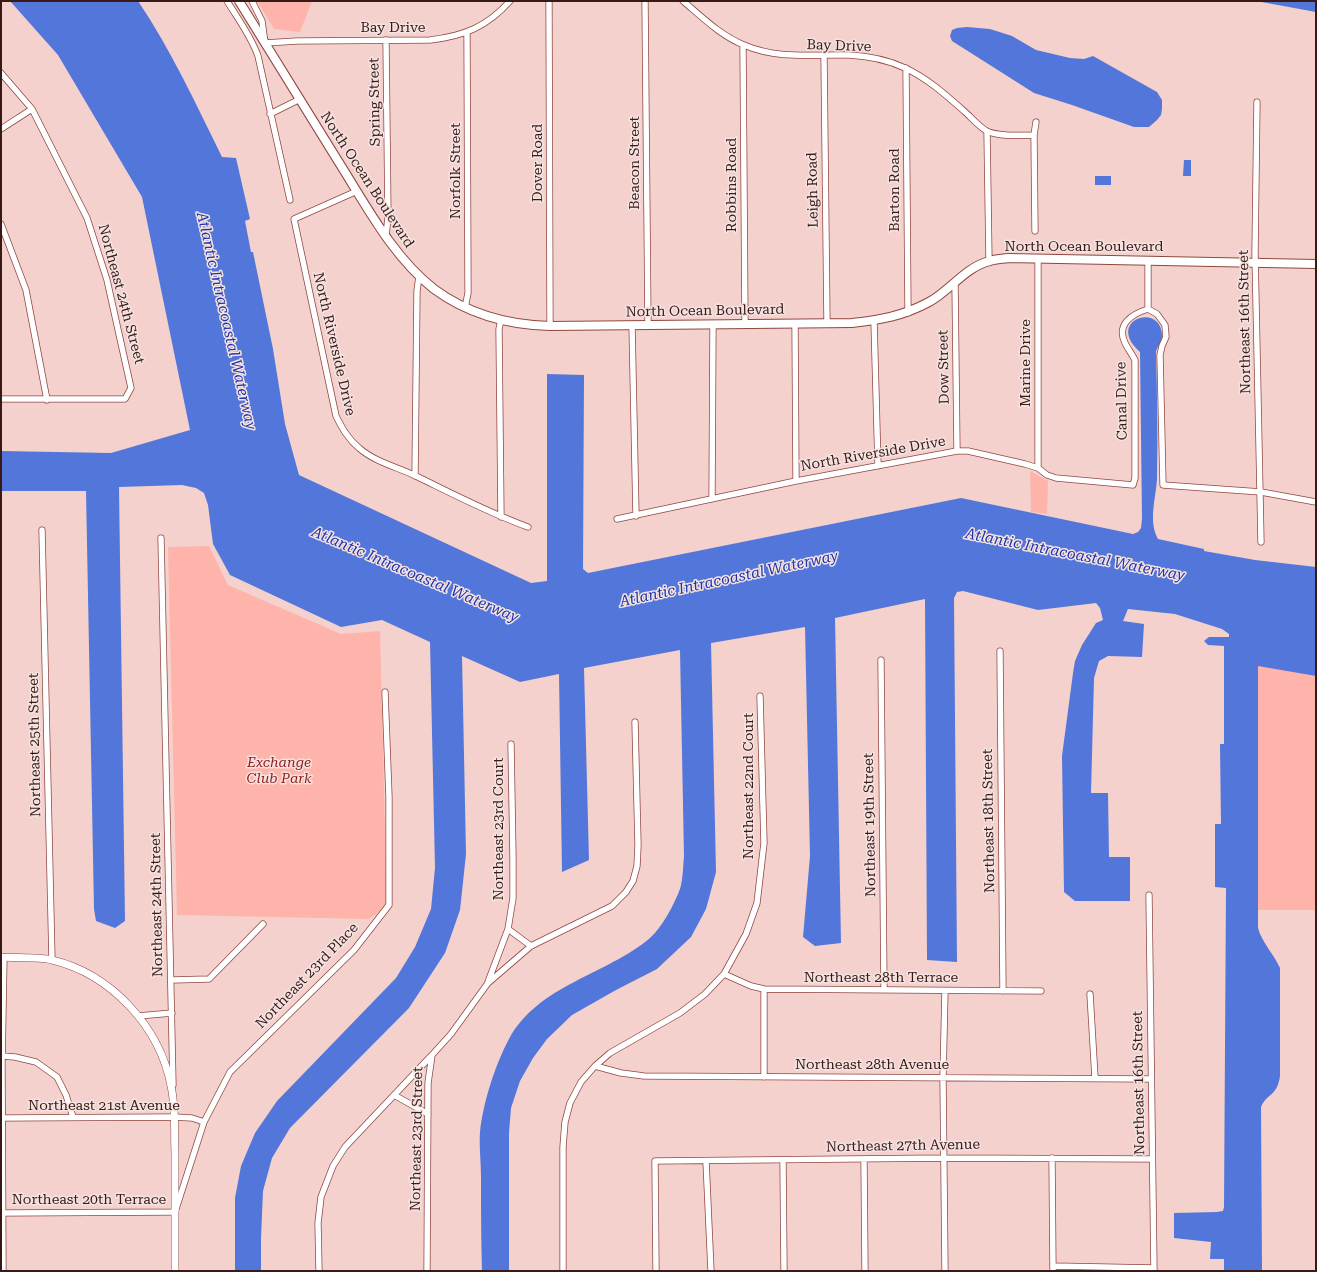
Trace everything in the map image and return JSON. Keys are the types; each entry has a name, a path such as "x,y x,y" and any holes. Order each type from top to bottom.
{"main road":[{"name":"North Ocean Boulevard","path":"239,1 357,191 407,265 440,292 465,308 501,320 529,325 550,326 827,323 874,321 892,318 908,313 930,302 955,283 964,274 976,267 990,261 1008,258 1316,264"}],"street":[{"path":"226,1 254,45 258,56 290,200"},
{"path":"252,1 262,21 265,42"},
{"name":"Bay Drive","path":"265,42 430,40 447,38 467,33 501,11 510,1"},
{"name":"Dover Road","path":"549,1 550,326"},
{"name":"Beacon Street","path":"646,1 648,325"},
{"name":"Bay Drive","path":"683,1 717,29 743,45 777,54 792,56 848,55 867,57 906,68 944,92 987,132"},
{"name":"Norfolk Street","path":"465,308 468,293 467,33"},
{"name":"Spring Street","path":"386,40 388,218 386,235"},
{"name":"Robbins Road","path":"743,45 745,324"},
{"name":"Leigh Road","path":"824,56 827,323"},
{"name":"Barton Road","path":"906,68 908,313"},
{"name":"Northeast 24th Street","path":"1,73 32,108 87,218 107,280 131,388 125,399 47,400"},
{"path":"270,114 300,99"},
{"name":"Northeast 16th Street","path":"1257,102 1256,263 1261,542"},
{"path":"1,129 32,108"},
{"path":"1036,122 1034,136 1036,231"},
{"path":"990,261 987,132 1034,136"},
{"name":"North Riverside Drive","path":"357,191 294,219 336,416 341,427 348,438 359,448 375,458 501,517 528,527"},
{"path":"1,224 26,290 47,400 1,399"},
{"name":"Marine Drive","path":"1038,258 1038,468"},
{"path":"1148,260 1148,309 1157,314 1164,325 1166,337 1160,355 1163,485 1260,492 1316,502"},
{"path":"415,476 417,297 419,276"},
{"name":"Dow Street","path":"955,283 958,451"},
{"name":"Canal Drive","path":"1133,485 1135,478 1135,360 1125,344 1123,334 1126,322 1134,314 1148,309"},
{"path":"501,320 499,336 501,517"},
{"path":"874,321 878,466"},
{"path":"794,323 796,481"},
{"path":"712,324 712,499"},
{"path":"632,325 636,516"},
{"name":"North Riverside Drive","path":"617,519 796,481 958,451 968,451 1025,464 1038,468 1047,475 1056,478 1133,485"},
{"name":"Northeast 25th Street","path":"42,530 52,960"},
{"name":"Northeast 24th Street","path":"161,538 172,980 175,1271"},
{"name":"Northeast 18th Street","path":"1000,651 1003,991"},
{"name":"Northeast 19th Street","path":"881,660 884,990"},
{"name":"Northeast 23rd Place","path":"175,1212 204,1122 230,1072 354,950 389,905 389,797 385,692"},
{"name":"Northeast 22nd Court","path":"563,1271 563,1147 565,1122 570,1103 578,1087 594,1066 610,1053 680,1014 704,994 724,974 746,934 757,903 764,844 760,696"},
{"name":"Northeast 23rd Street","path":"427,1271 428,1083 432,1055 452,1034 488,982 531,946 612,906 626,892 633,880 637,866 638,845 635,722"},
{"name":"Northeast 23rd Court","path":"488,982 508,929 513,898 511,744"},
{"name":"Northeast 16th Street","path":"1148,896 1154,1269"},
{"path":"172,980 209,979 263,924"},
{"path":"508,929 531,946"},
{"path":"3,1271 3,957 52,960 94,977 116,994 138,1016 148,1029 159,1048 167,1069 174,1100"},
{"name":"Northeast 28th Terrace","path":"724,974 751,986 764,989 1041,991"},
{"path":"764,989 764,1077"},
{"path":"944,1271 943,1077 945,991"},
{"path":"1090,994 1094,1078"},
{"path":"138,1016 172,1012"},
{"path":"318,1271 318,1223 321,1197 333,1166 344,1147 432,1055"},
{"path":"2,1056 15,1057 36,1062 57,1077 66,1095 73,1117"},
{"name":"Northeast 28th Avenue","path":"594,1066 621,1073 644,1076 1151,1079"},
{"path":"394,1095 428,1114"},
{"name":"Northeast 21st Avenue","path":"3,1118 174,1117 192,1118 204,1122"},
{"path":"864,1158 865,1271"},
{"name":"Northeast 27th Avenue","path":"656,1271 654,1161 864,1158 1152,1159"},
{"path":"1052,1158 1053,1268 1154,1269"},
{"path":"783,1160 784,1271"},
{"path":"706,1161 710,1271"},
{"name":"Northeast 20th Terrace","path":"3,1212 175,1212"}],"green space":[{"path":"257,1 312,1 300,32 274,29"},
{"path":"1030,471 1048,481 1047,514 1031,512"},
{"name":"Exchange Club Park","path":"209,546 228,585 341,634 380,631 387,908 368,919 177,915 168,547"},
{"path":"1258,665 1316,676 1316,910 1258,910"}],"water":[{"name":"Atlantic Intracoastal Waterway","path":"10,1 138,1 193,97 222,157 236,158 250,219 245,221 273,349 285,424 299,475 531,583 547,581 547,374 584,375 583,569 588,573 961,498 1133,534 1138,532 1141,528 1142,519 1140,352 1131,341 1128,331 1131,324 1138,319 1146,317 1154,319 1160,325 1162,336 1161,342 1156,351 1157,479 1153,509 1153,525 1158,539 1204,549 1204,551 1255,560 1316,567 1316,676 1258,666 1258,928 1262,939 1280,968 1280,1076 1277,1088 1266,1099 1261,1107 1262,1271 1224,1271 1224,1259 1210,1259 1211,1242 1174,1238 1174,1213 1217,1212 1223,1211 1224,1207 1226,888 1215,887 1215,824 1221,824 1220,744 1224,744 1224,646 1208,645 1204,641 1209,637 1229,637 1229,634 1222,629 1175,614 1128,609 1123,621 1144,624 1142,657 1108,656 1099,661 1094,678 1091,793 1108,793 1109,857 1130,857 1130,901 1075,901 1064,892 1062,756 1075,661 1082,645 1096,623 1103,620 1100,608 1096,603 1038,610 963,591 957,592 954,598 957,962 927,960 925,599 835,618 841,943 815,946 803,937 810,856 805,627 711,643 716,872 706,909 691,937 657,969 572,1015 547,1039 533,1058 520,1081 511,1108 509,1133 509,1271 482,1271 480,1132 487,1097 494,1072 504,1049 509,1039 522,1021 537,1006 555,993 632,951 650,938 671,909 680,889 684,856 680,650 584,668 589,860 562,872 559,674 520,682 462,656 466,854 460,910 445,953 409,1008 290,1128 272,1158 263,1191 261,1271 235,1271 235,1198 241,1166 255,1133 277,1101 396,978 415,947 431,909 435,868 430,642 382,620 341,627 230,575 213,544 208,505 204,493 196,488 182,485 119,487 125,921 115,928 96,921 94,909 86,491 1,491 1,451 111,453 190,430 142,197 58,55"},
{"path":"1256,1 1316,1 1316,12"},
{"path":"967,27 990,29 1012,36 1036,50 1070,58 1084,59 1093,56 1157,92 1162,100 1161,115 1149,127 1134,127 1034,93 952,41 950,36 952,30"},
{"path":"1184,160 1191,160 1191,176 1183,176"},
{"path":"1095,176 1111,176 1111,185 1095,185"}]}
